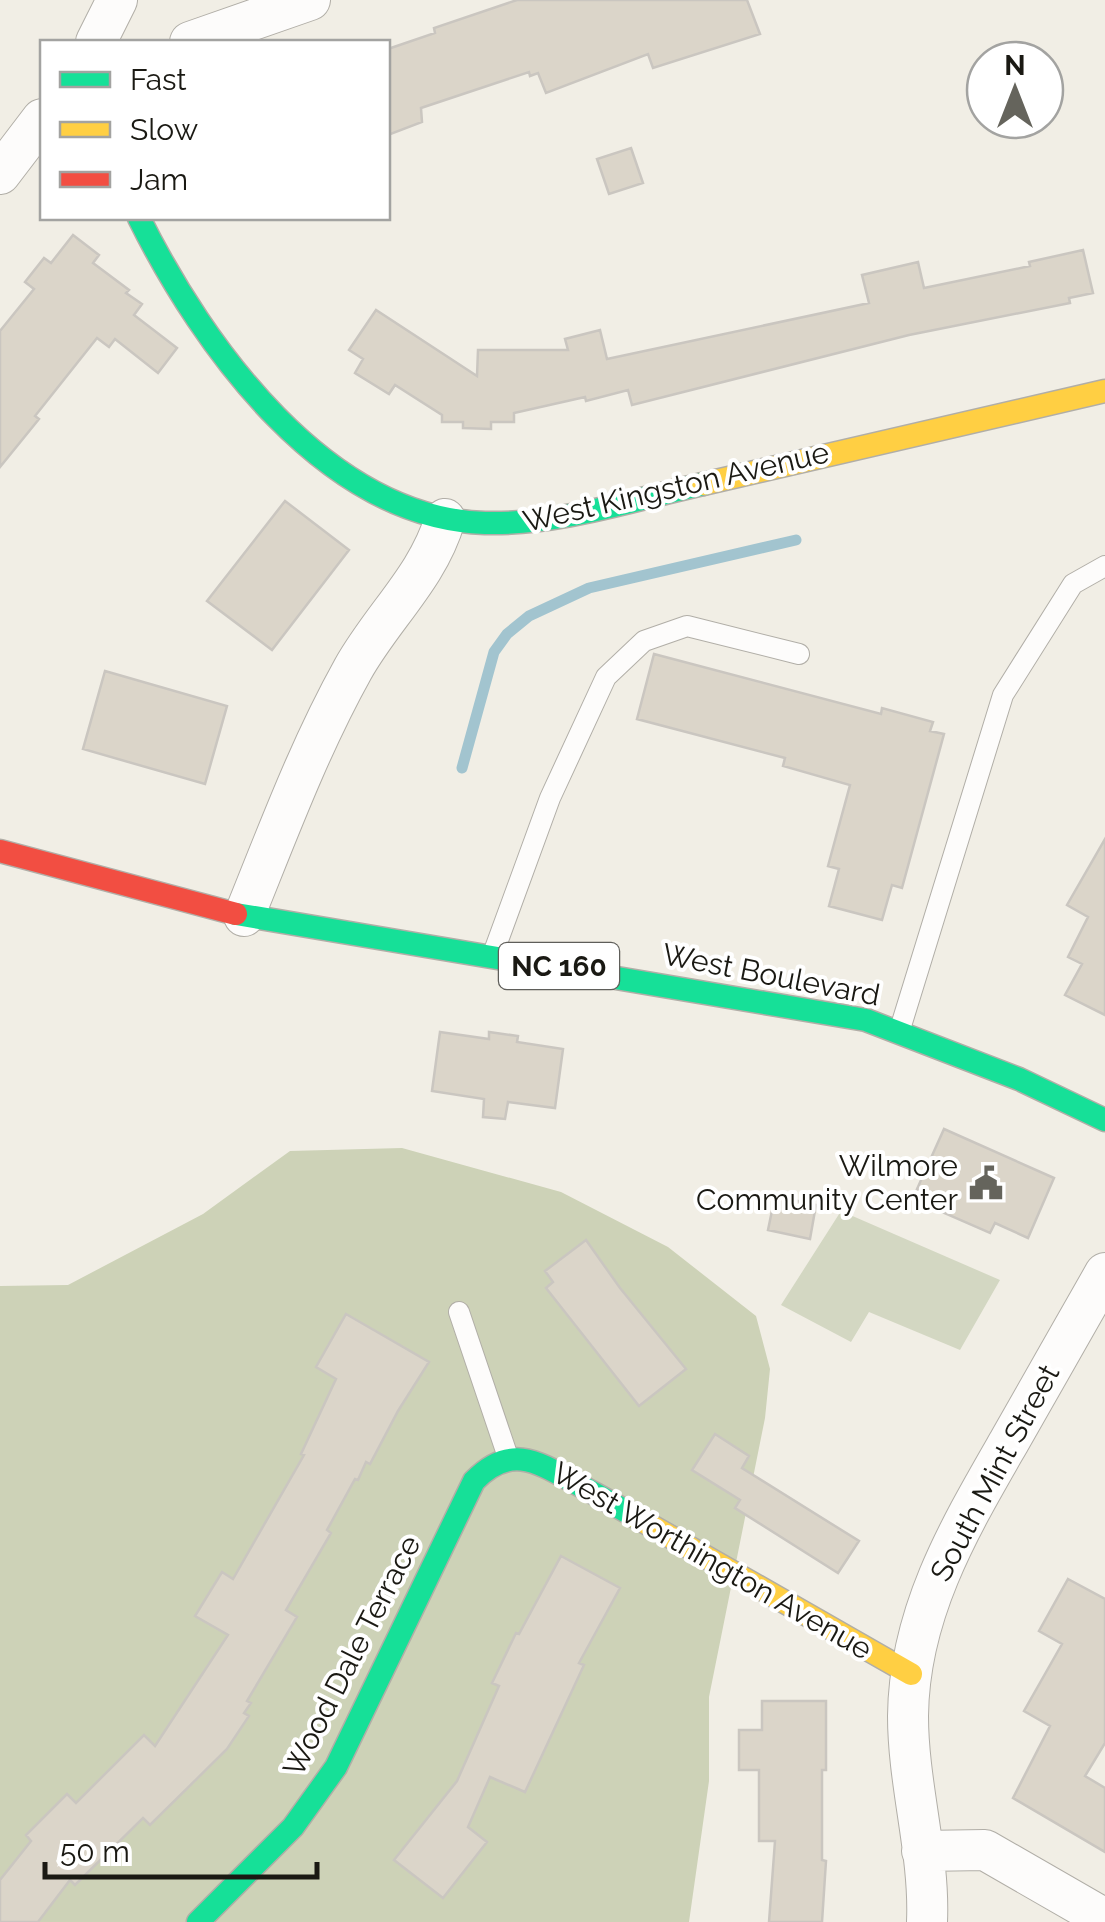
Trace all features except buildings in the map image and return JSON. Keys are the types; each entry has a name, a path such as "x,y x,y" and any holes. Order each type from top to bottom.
{"street":[{"path":"97,40 117,0"},
{"path":"196,40 310,0"},
{"path":"0,174 40,123"},
{"name":"West Kingston Avenue","path":"139,220 169,282 217,350 272,412 359,483 404,506 445,519 504,524 555,518 1105,391"},
{"path":"244,916 312,748 354,666 437,547 445,519"},
{"name":"West Boulevard","path":"0,851 244,916 866,1020 1018,1079 1105,1120"},
{"name":"South Mint Street","path":"927,1922 908,1717 911,1674 930,1593 956,1534 1105,1273"},
{"name":"West Worthington Avenue","path":"509,1458 541,1463 911,1674"},
{"name":"Wood Dale Terrace","path":"198,1922 293,1827 336,1768 474,1481 485,1469 509,1458"},
{"path":"922,1851 985,1850 1105,1919"}],"lane":[{"path":"899,1032 1003,695 1072,584 1105,566"},
{"path":"492,956 550,798 606,678 644,640 687,626 798,654"},
{"path":"458,1312 509,1458"}],"green space":[{"path":"402,1148 561,1192 668,1247 756,1316 770,1369 765,1418 709,1697 709,1781 689,1922 0,1922 0,1286 68,1285 203,1214 290,1151"},
{"path":"841,1211 1000,1280 960,1350 869,1312 851,1342 781,1305"}],"waterway":[{"path":"462,768 494,652 507,634 529,616 589,588 796,540"}],"traffic: fast":[{"path":"140,220 198,319 235,370 276,417 323,458 373,491 427,514 513,523 595,510 703,484"},
{"path":"236,914 866,1020 1019,1079 1105,1120"},
{"path":"198,1922 293,1827 336,1767 474,1481 499,1463 534,1462 634,1516"}],"traffic: slow":[{"path":"703,484 1105,391"},
{"path":"634,1516 911,1674"}],"traffic: jam":[{"path":"0,851 236,914"}],"place":[{"name":"Wilmore Community Center","path":"986,1183"}]}
